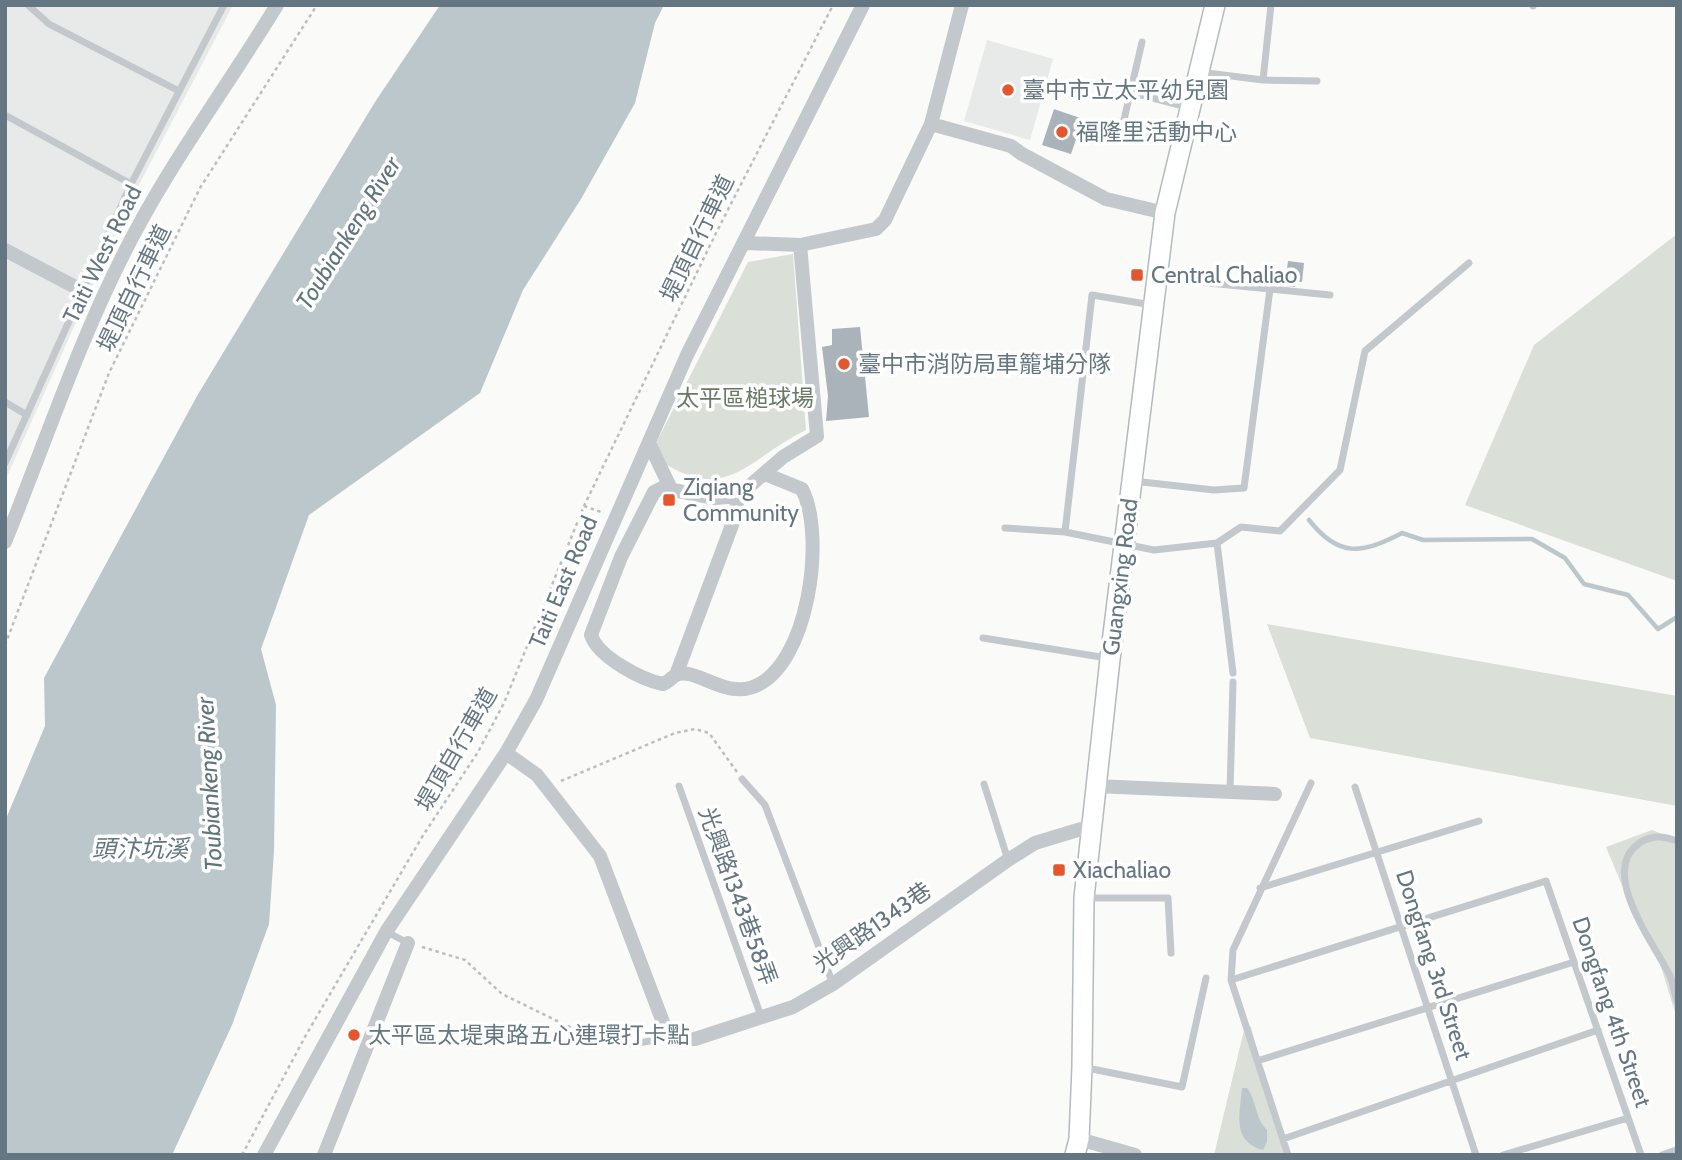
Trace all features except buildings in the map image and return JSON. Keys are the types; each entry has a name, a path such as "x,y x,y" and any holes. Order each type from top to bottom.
{"main road":[{"name":"Guangxing Road","path":"1077,1147 1082,1067 1084,898 1110,659 1165,213 1215,5"}],"street":[{"name":"Taiti West Road","path":"5,542 65,383 134,234 163,182 276,5"},
{"name":"Taiti East Road","path":"264,1155 386,932 506,753 536,700 615,517 651,449 687,355 746,243 863,5"},
{"path":"746,243 800,245 876,229 886,220 931,124 962,5"},
{"path":"931,124 1011,146 1022,155 1106,199 1165,213"},
{"path":"738,496 735,517 676,675 663,684 641,679 598,647 591,635 621,557 654,492 662,488 715,498 738,496 783,457 817,436 800,245"},
{"path":"5,250 81,290"},
{"path":"651,449 672,491"},
{"path":"676,675 701,677 727,690 751,688 761,684 785,660 799,634 805,606 811,543 810,503 803,489 765,474"},
{"path":"506,753 537,775 584,832 600,856 670,1038"},
{"path":"1096,786 1275,794"},
{"name":"光興路1343巷","path":"670,1038 695,1039 793,1007 833,984 1007,860 1035,843 1091,826"},
{"path":"324,1155 408,943"},
{"path":"1077,1147 1136,1155"}],"lane":[{"path":"28,5 49,24 179,91"},
{"path":"5,463 131,184 224,5"},
{"path":"1263,80 1271,5"},
{"path":"1120,137 1142,42"},
{"path":"1198,72 1263,80 1317,81"},
{"path":"1130,92 1190,107"},
{"path":"5,115 131,184"},
{"path":"1005,528 1065,532 1154,550 1217,543 1241,527 1280,531 1340,470 1365,351 1469,263"},
{"path":"1157,278 1330,295"},
{"path":"1132,481 1214,490 1244,488 1270,289"},
{"path":"1065,532 1093,295 1153,305"},
{"path":"5,402 27,415"},
{"path":"1217,543 1233,673"},
{"path":"983,638 1110,659"},
{"path":"1230,792 1233,682"},
{"path":"742,779 765,805 833,984"},
{"path":"1288,1155 1231,980 1233,950 1311,783"},
{"path":"984,784 1007,860"},
{"name":"光興路1343巷58弄","path":"678,786 762,1019"},
{"name":"Dongfang 3rd Street","path":"1355,787 1476,1155"},
{"path":"1260,888 1479,821"},
{"path":"1677,841 1666,836 1652,837 1641,842 1632,849 1625,862 1625,876 1629,898 1671,978 1677,1002"},
{"name":"Dongfang 4th Street","path":"1401,927 1546,881 1641,1155"},
{"path":"1084,898 1168,898 1171,953"},
{"path":"1231,980 1401,927"},
{"path":"386,932 408,943"},
{"path":"1258,1061 1574,961"},
{"path":"1082,1067 1182,1087 1206,978"},
{"path":"1283,1139 1598,1030"},
{"name":"光興路1343巷","path":"631,1044 670,1038"},
{"path":"1503,1155 1628,1118"},
{"path":"1662,1155 1676,1150"}],"path":[{"name":"堤頂自行車道","path":"5,645 109,373 200,188 317,5"},
{"name":"堤頂自行車道","path":"242,1155 306,1035 368,928 485,740 504,703 584,506 716,233 833,5"},
{"path":"584,506 615,517"},
{"path":"545,788 675,733 695,729 709,733 742,779"},
{"path":"408,943 465,960 502,994 584,1034 631,1044"}],"shaded area":[{"path":"5,5 233,5 128,206 5,481"},
{"name":"臺中市立太平幼兒園","path":"987,40 1053,59 1030,140 964,121"}],"green space":[{"path":"1677,234 1677,581 1465,505 1534,345"},
{"name":"太平區槌球場","path":"793,254 806,430 736,473 702,479 682,473 658,459 656,443 748,262"},
{"path":"1267,624 1677,696 1677,806 1310,738"},
{"path":"1652,830 1677,840 1677,1019 1652,937 1621,883 1606,847"},
{"path":"1245,1026 1251,1027 1285,1155 1214,1155"}],"water":[{"name":"頭汴坑溪","path":"440,5 664,5 655,23 635,103 581,199 523,290 480,393 309,515 261,649 276,705 274,851 269,924 232,1025 172,1155 5,1155 5,821 45,726 44,678 197,396 375,102"},
{"path":"1242,1088 1247,1088 1250,1093 1260,1121 1267,1130 1267,1142 1263,1150 1253,1146 1242,1133 1239,1117"}],"waterway":[{"path":"1309,520 1331,541 1352,549 1375,545 1402,533 1423,540 1532,539 1565,558 1584,584 1628,595 1658,629 1677,617"}],"place":[{"name":"臺中市立太平幼兒園","path":"1008,90"},
{"name":"福隆里活動中心","path":"1062,132"},
{"name":"Central Chaliao","path":"1137,275"},
{"name":"臺中市消防局車籠埔分隊","path":"844,364"},
{"name":"Ziqiang Community","path":"669,500"},
{"name":"Xiachaliao","path":"1059,870"},
{"name":"太平區太堤東路五心連環打卡點","path":"354,1035"}],"water label":[{"name":"Toubiankeng River","path":"348,233"},
{"name":"Toubiankeng River","path":"209,784"}]}
